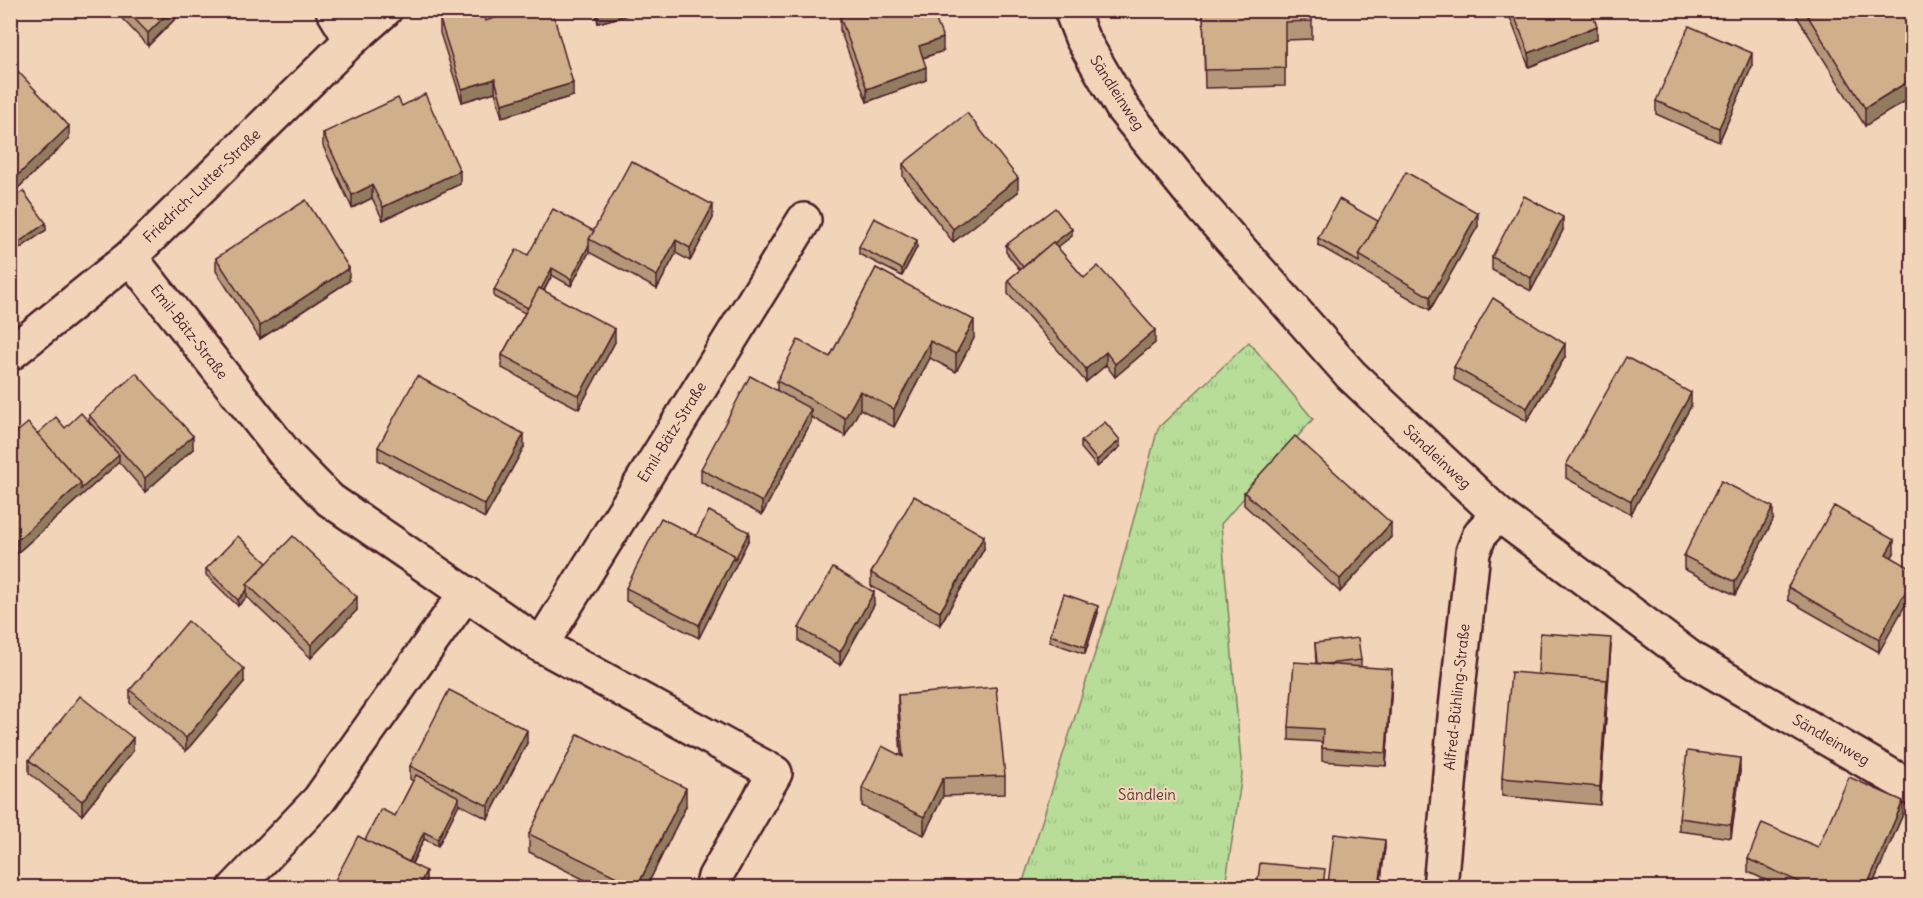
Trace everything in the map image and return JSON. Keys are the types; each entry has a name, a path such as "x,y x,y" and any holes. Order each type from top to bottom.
{"street":[{"path":"333,10 351,40"},
{"name":"Friedrich-Lutter-Straße","path":"10,354 130,257 351,40 385,10"},
{"name":"Sändleinweg","path":"1071,10 1082,38 1124,109 1198,202 1351,375 1498,514 1693,660 1912,788"},
{"name":"Emil-Bätz-Straße","path":"541,645 804,220"},
{"name":"Emil-Bätz-Straße","path":"130,257 287,456 330,500 541,645 775,773 715,877 712,888"},
{"name":"Alfred-Bühling-Straße","path":"1440,888 1473,552 1480,534 1498,514"},
{"path":"235,888 319,801 466,593"}],"green space":[{"name":"Sändlein","path":"1249,342 1313,419 1221,524 1242,774 1225,887 1021,888 1113,596 1158,428"}],"building":[{"path":"126,10 171,10 148,33"},
{"path":"472,10 482,10 485,21 521,10 552,10 573,83 502,104 495,79 462,89 440,20"},
{"path":"857,10 932,10 943,38 919,46 926,67 867,89 840,17"},
{"path":"1203,10 1312,10 1312,21 1285,22 1285,68 1205,70"},
{"path":"1512,10 1591,10 1597,26 1529,53"},
{"path":"1804,10 1899,10 1912,33 1912,79 1865,108"},
{"path":"1689,26 1752,53 1719,128 1656,101"},
{"path":"13,66 69,126 15,178 10,173 10,68"},
{"path":"425,94 460,171 383,207 372,185 352,195 323,133 398,98 402,106"},
{"path":"967,113 1018,178 953,229 903,164"},
{"path":"631,161 713,205 690,248 676,240 657,276 589,239"},
{"path":"1406,172 1478,213 1430,297 1359,255"},
{"path":"23,191 46,223 19,242 10,230 10,200"},
{"path":"1524,196 1563,217 1531,278 1492,257"},
{"path":"1339,199 1378,221 1359,255 1359,262 1318,238"},
{"path":"306,200 349,268 260,326 216,258"},
{"path":"1055,208 1072,229 1023,267 1006,245"},
{"path":"553,209 594,231 571,279 552,268 528,308 494,290 517,249 528,255"},
{"path":"874,218 917,240 902,269 859,247"},
{"path":"1053,242 1084,278 1098,266 1155,330 1115,364 1106,352 1086,369 1008,280"},
{"path":"876,268 974,320 956,354 930,341 894,409 860,391 845,418 777,381 798,340 830,357"},
{"path":"539,288 615,329 579,396 502,355"},
{"path":"1493,298 1565,344 1527,408 1454,367"},
{"path":"1626,357 1691,393 1631,501 1566,465"},
{"path":"136,373 193,436 145,478 89,415"},
{"path":"417,376 524,434 485,505 378,447"},
{"path":"750,376 811,409 762,502 701,469"},
{"path":"81,413 119,455 81,489 81,483 37,434 56,417 65,428"},
{"path":"1105,422 1120,440 1097,460 1081,441"},
{"path":"28,423 81,483 16,541 10,535 10,438"},
{"path":"1295,436 1391,523 1340,579 1244,492"},
{"path":"1721,481 1773,507 1735,582 1684,556"},
{"path":"914,496 984,536 940,612 871,573"},
{"path":"1834,506 1894,540 1886,554 1912,569 1912,580 1879,639 1788,587"},
{"path":"709,511 749,532 734,561 734,555 696,536"},
{"path":"661,518 734,555 699,625 626,588"},
{"path":"238,536 267,563 247,584 247,590 238,600 206,569"},
{"path":"293,536 357,597 311,645 247,584"},
{"path":"833,568 874,592 840,652 799,628"},
{"path":"1064,594 1098,606 1085,647 1050,635"},
{"path":"188,621 244,669 186,738 130,690"},
{"path":"1540,633 1611,638 1607,691 1607,680 1538,675"},
{"path":"1358,638 1361,660 1317,663 1315,643"},
{"path":"1294,662 1392,669 1386,753 1322,748 1323,729 1289,727"},
{"path":"1511,672 1607,680 1600,787 1502,778"},
{"path":"996,687 1005,776 943,778 924,817 862,788 882,746 903,757 898,695"},
{"path":"449,690 527,730 488,806 410,766"},
{"path":"80,696 133,738 82,801 29,760"},
{"path":"578,734 686,788 637,887 529,834"},
{"path":"1687,751 1740,758 1731,825 1679,818"},
{"path":"416,775 459,797 438,839 424,832 409,862 365,840 381,809 395,816"},
{"path":"1849,777 1903,801 1866,888 1813,888 1748,859 1762,823 1818,847"},
{"path":"1334,834 1385,840 1379,888 1355,888 1328,884"},
{"path":"358,836 426,871 418,888 331,888"},
{"path":"1260,863 1325,869 1323,888 1257,888"}]}
